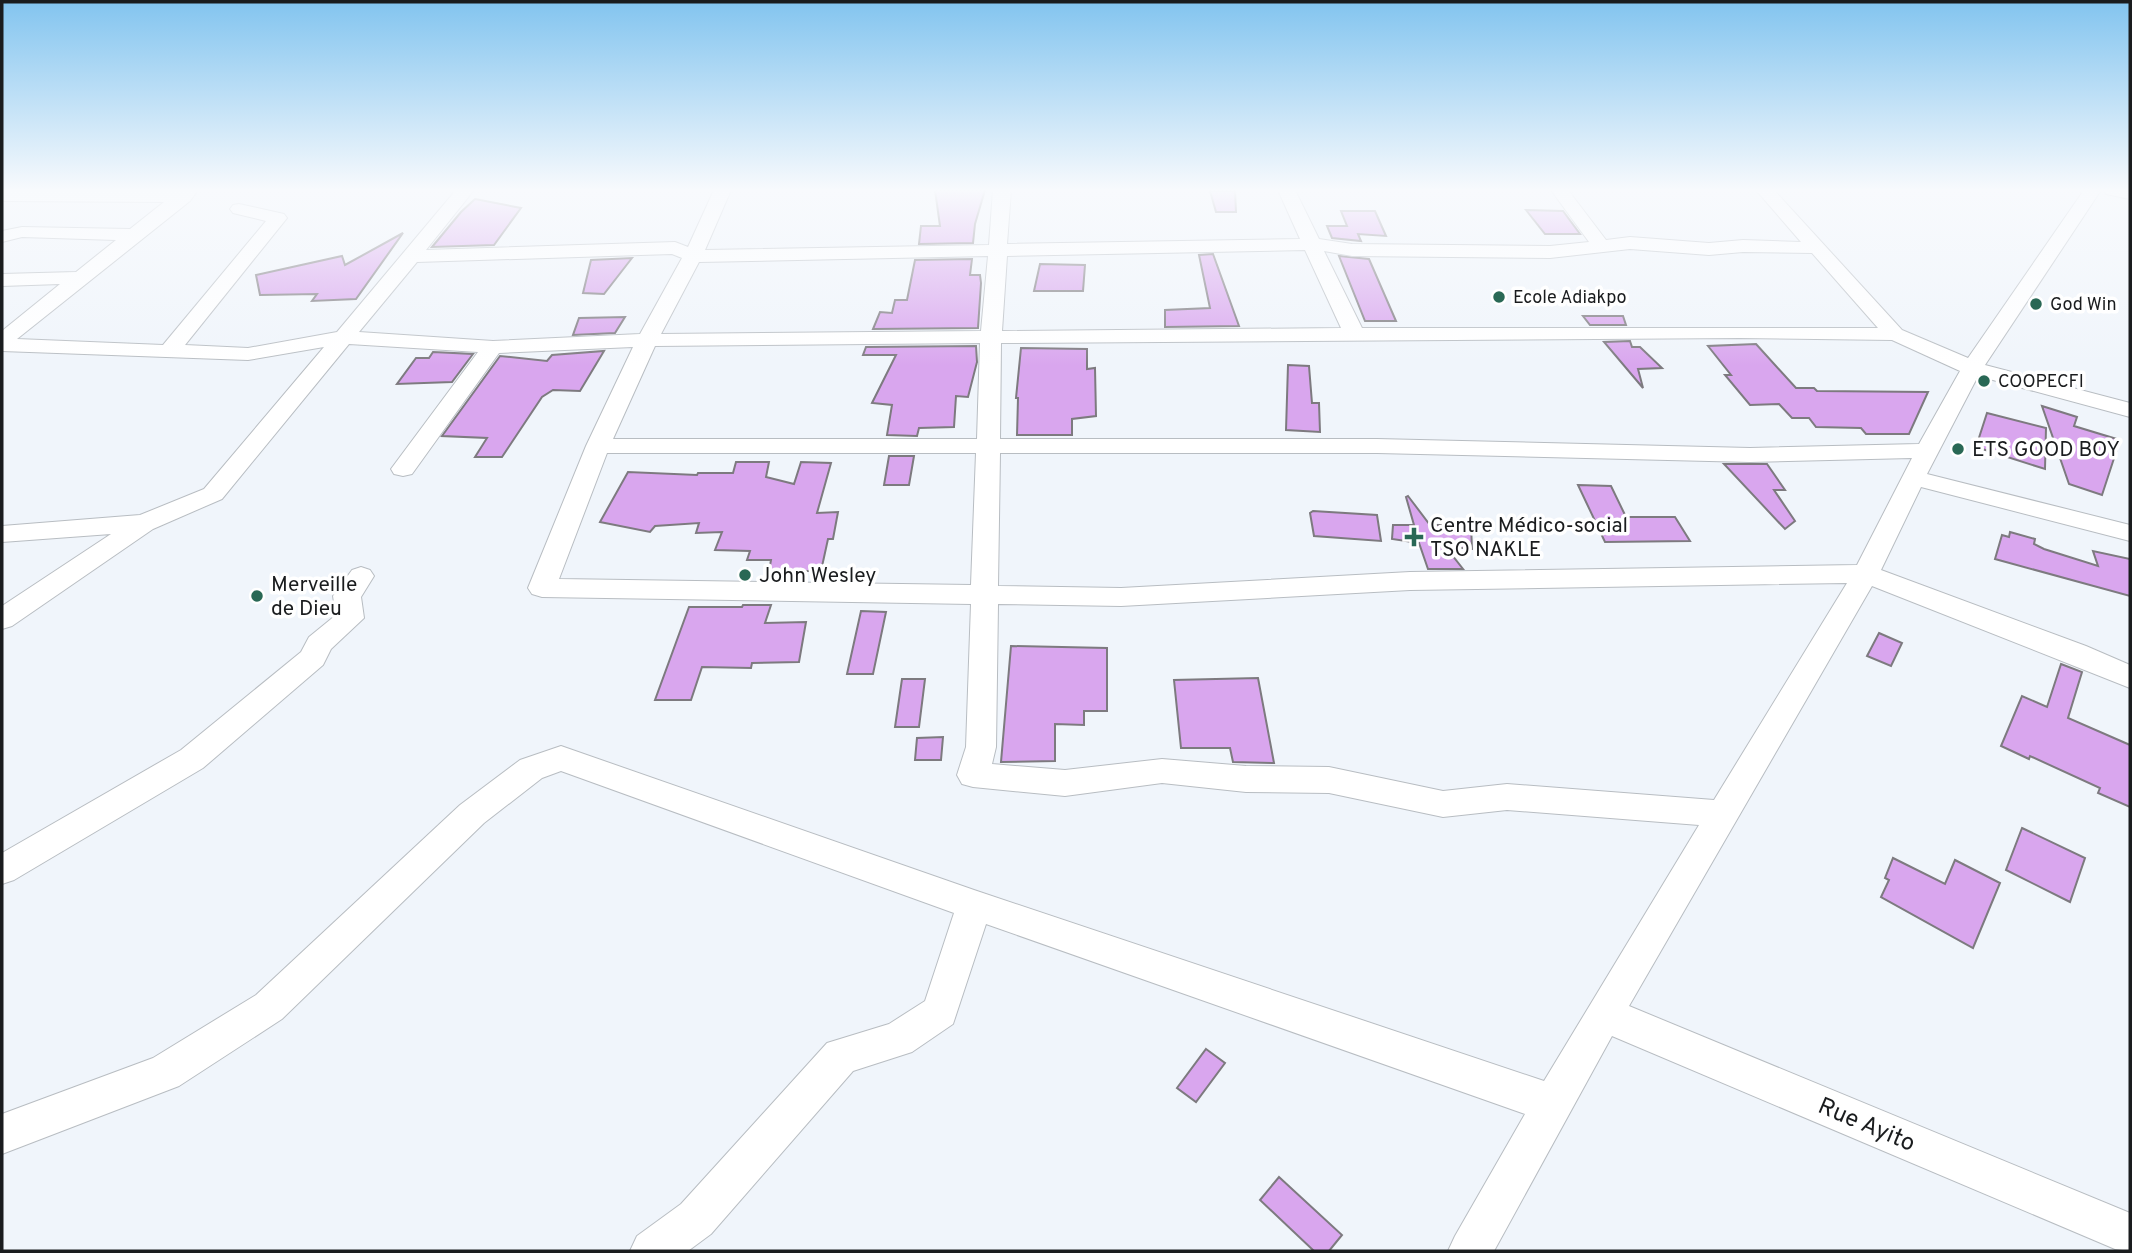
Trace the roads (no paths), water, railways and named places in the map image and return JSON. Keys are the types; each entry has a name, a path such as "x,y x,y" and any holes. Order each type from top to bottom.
{"street":[{"path":"2,343 115,248"},
{"path":"169,351 253,248"},
{"path":"2,619 144,523 213,494 418,248"},
{"path":"412,256 659,248"},
{"path":"676,248 693,257 1077,248"},
{"path":"697,248 647,340 598,446 542,588 1121,597 1410,582 1866,574 2076,653 2130,677"},
{"path":"1314,248 1354,334"},
{"path":"1342,248 1550,252 1580,248"},
{"path":"1816,248 1895,334 1972,368 2130,410"},
{"path":"1470,1251 1604,1014 1866,574 1913,478 1972,368 2053,248"},
{"path":"997,250 991,337 981,747 973,775 1065,783 1162,771 1246,779 1329,780 1443,804 1507,797 1723,814"},
{"path":"2,280 79,278"},
{"path":"2,343 248,354 344,337 494,347 647,340 1354,334 1895,334"},
{"path":"403,469 494,347"},
{"path":"598,446 1377,446 1750,455 1929,451"},
{"path":"1913,478 2130,533"},
{"path":"2,534 144,523"},
{"path":"2,870 192,759 313,659 319,644 350,618 347,596 361,576"},
{"path":"2,1134 165,1073 269,1007 472,814 531,769 561,758 974,905 1553,1104"},
{"path":"652,1251 696,1219 841,1056 898,1039 940,1012 974,905"},
{"name":"Rue Ayito","path":"1604,1014 2130,1234"}],"place":[{"name":"Ecole Adiakpo","path":"1499,297"},
{"name":"God Win","path":"2036,304"},
{"name":"COOPECFI","path":"1984,381"},
{"name":"ETS GOOD BOY","path":"1958,449"},
{"name":"Centre Médico-social TSO NAKLE","path":"1414,537"},
{"name":"John Wesley","path":"745,575"},
{"name":"Merveille de Dieu","path":"257,596"}]}
